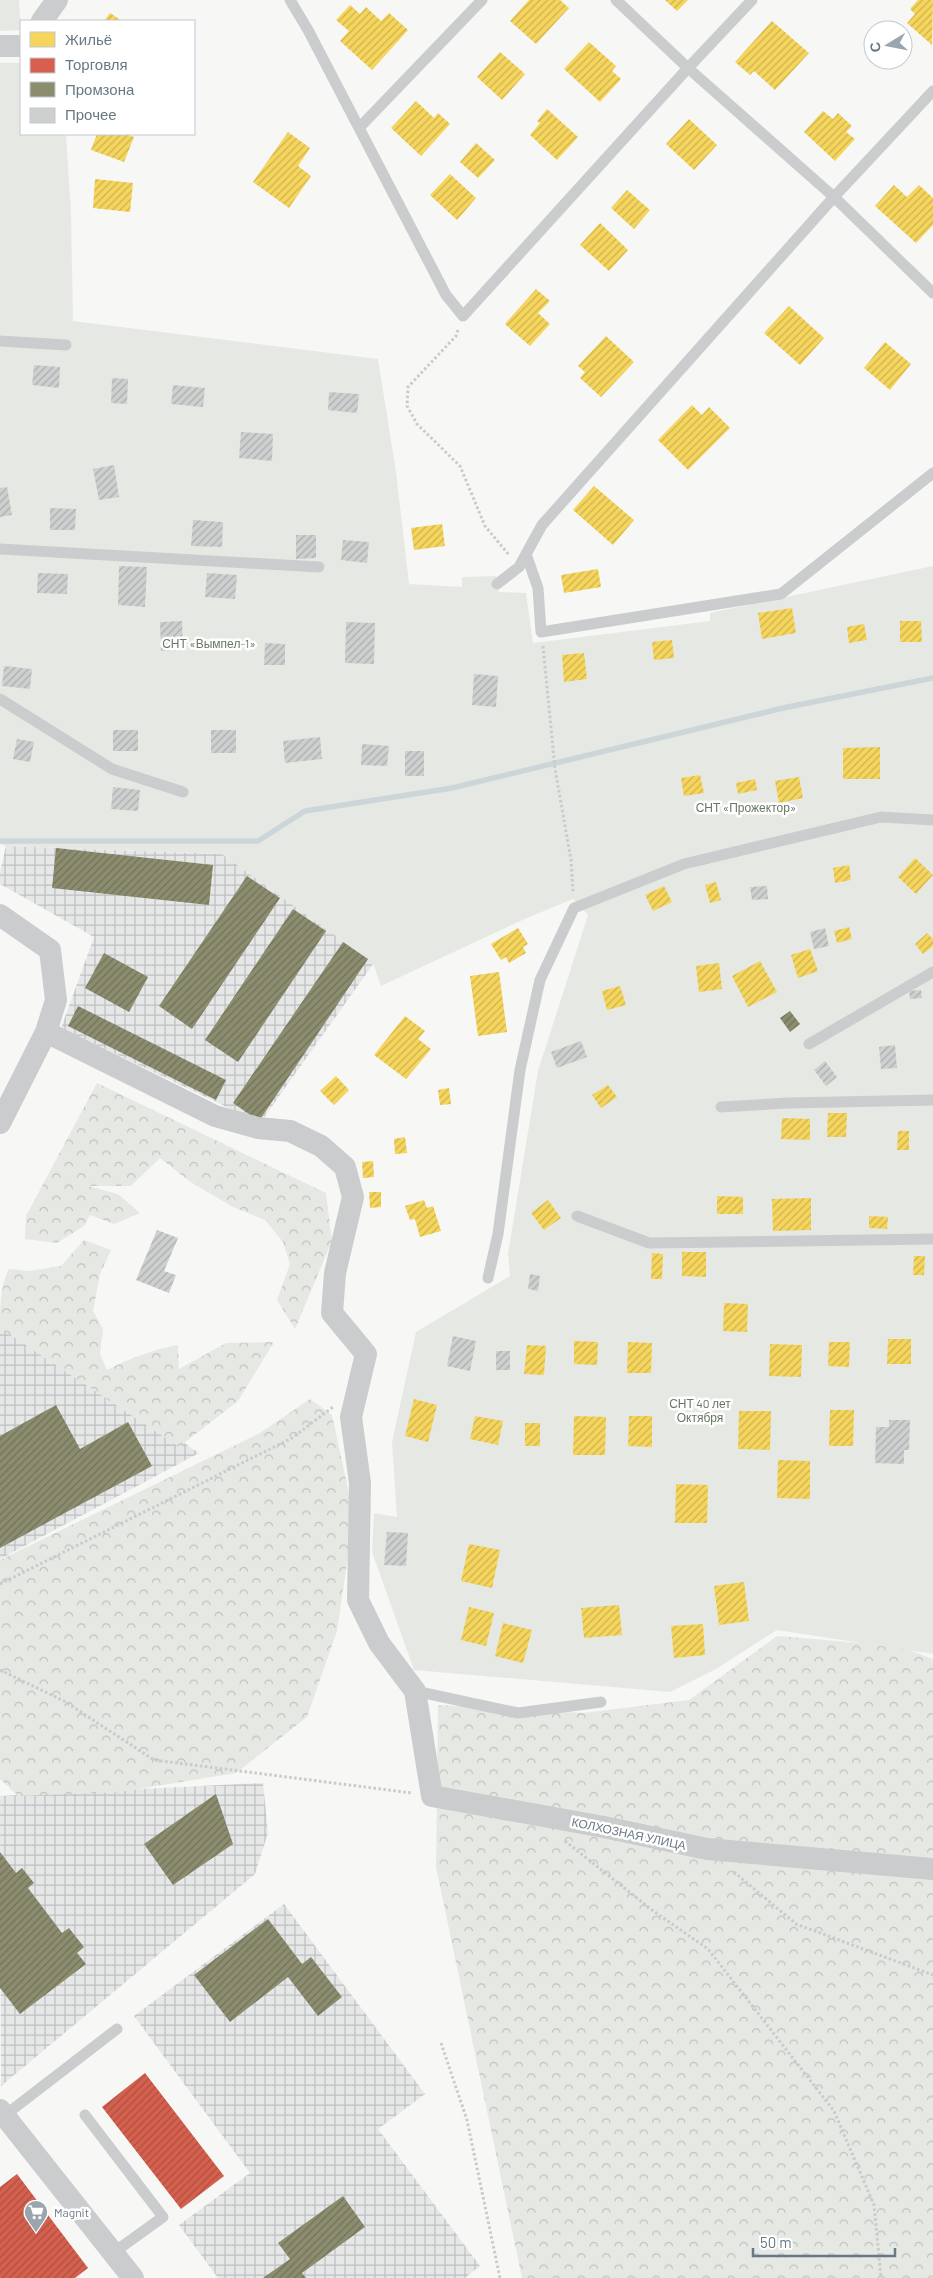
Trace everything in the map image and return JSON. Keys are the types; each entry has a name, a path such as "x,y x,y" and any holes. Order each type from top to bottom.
{"street":[{"path":"43,20 56,0"},
{"path":"0,46 20,46"},
{"path":"0,915 50,950 56,1000 46,1032 0,1123"},
{"path":"46,1032 216,1116 258,1128 290,1131 321,1146 346,1167 354,1197 336,1273 332,1313 366,1354 351,1417 360,1483 358,1600 379,1643 415,1690 432,1796"},
{"name":"КОЛХОЗНАЯ УЛИЦА","path":"432,1796 604,1827 707,1849 933,1869"},
{"path":"1,2112 133,2278"}],"lane":[{"path":"290,0 308,30 446,295 463,316 752,0"},
{"path":"359,128 482,0"},
{"path":"616,0 688,68 834,197 933,292"},
{"path":"497,584 518,567 542,525 834,197 933,91"},
{"path":"0,341 66,345"},
{"path":"526,554 538,588 541,632 781,594 933,474"},
{"path":"0,549 319,567"},
{"path":"0,699 112,770 183,792"},
{"path":"488,1278 498,1234 520,1070 540,980 574,908 684,864 881,817 933,820"},
{"path":"809,1044 933,972"},
{"path":"721,1107 788,1103 933,1100"},
{"path":"577,1216 649,1243 933,1239"},
{"path":"415,1690 518,1713 600,1702"},
{"path":"1,2112 117,2029"},
{"path":"85,2114 163,2218 113,2253"}],"path":[{"path":"463,316 456,336 408,387 407,406 417,424 460,466 485,526 518,567"},
{"path":"541,632 555,769 571,860 574,908"},
{"path":"0,1584 292,1438 340,1401"},
{"path":"0,1670 64,1701 154,1760 432,1796"},
{"path":"560,1837 652,1910 708,1949 834,2111 874,2205 881,2278"},
{"path":"707,1849 796,1924 933,1976"},
{"path":"441,2043 467,2120 500,2278"}],"shaded area":[{"path":"6,846 222,854 374,963 260,1123 61,1028 94,937 0,884 0,872"},
{"path":"0,1320 199,1453 0,1559"},
{"path":"263,1783 268,1833 255,1874 1,2086 0,1796"},
{"path":"284,1904 425,2094 378,2129 480,2266 465,2278 218,2278 179,2225 250,2173 134,2016"}],"green space":[{"path":"0,0 19,0 20,30 0,31"},
{"path":"0,63 20,63 20,135 66,135 71,213 73,321 378,359 396,472 409,584 462,587 462,577 496,576 499,592 526,593 533,643 710,621 710,613 933,566 933,1654 777,1630 716,1669 670,1692 414,1670 372,1552 374,1513 397,1517 392,1442 416,1332 510,1276 508,1254 538,1071 588,915 573,899 529,917 381,986 373,963 222,854 6,846 0,844"},
{"path":"97,1083 326,1193 332,1241 295,1329 277,1300 290,1264 283,1242 265,1220 233,1207 189,1181 160,1158 131,1186 88,1186 118,1194 140,1213 114,1224 90,1215 84,1226 57,1243 25,1239 26,1216"},
{"path":"84,1240 111,1250 100,1274 93,1311 103,1329 100,1354 107,1370 141,1355 178,1345 179,1369 226,1343 274,1342 238,1401 179,1447 0,1328 2,1289 9,1269 29,1271 61,1266"},
{"path":"310,1399 332,1415 354,1516 337,1631 307,1717 236,1773 120,1792 18,1796 0,1779 0,1560 260,1433"},
{"path":"777,1636 898,1646 933,1659 933,2278 522,2278 436,1867 438,1705 583,1713 689,1700"}],"building: Жильё":[{"path":"529,0 560,0 569,8 536,44 510,21"},
{"path":"665,0 688,0 677,11"},
{"path":"918,0 933,0 932,45 913,28 913,20 910,20 915,14 910,9"},
{"path":"350,5 360,14 366,7 381,21 389,13 408,30 372,70 340,41 349,31 336,20"},
{"path":"110,13 120,20 105,20"},
{"path":"772,21 809,53 775,90 754,71 750,75 735,62"},
{"path":"589,42 616,66 612,71 621,79 600,102 564,69"},
{"path":"500,52 525,74 502,100 477,77"},
{"path":"416,101 434,118 438,113 450,124 421,156 391,128"},
{"path":"547,109 578,137 557,160 530,135 540,123 537,121"},
{"path":"823,111 833,119 838,113 852,126 846,132 855,139 835,161 804,132"},
{"path":"689,119 717,145 694,170 666,144"},
{"path":"288,132 310,148 298,166 311,176 289,208 253,182"},
{"path":"97,135 128,135 134,137 124,162 91,150"},
{"path":"476,143 495,160 478,178 460,162"},
{"path":"450,174 476,198 457,220 430,195"},
{"path":"95,179 133,183 130,212 93,208"},
{"path":"894,185 907,197 919,185 933,198 933,225 916,243 875,206"},
{"path":"627,190 650,210 634,229 611,208"},
{"path":"600,223 628,250 609,271 580,245"},
{"path":"536,289 550,301 538,313 550,324 530,346 505,324"},
{"path":"789,306 824,338 800,365 764,333"},
{"path":"606,336 634,362 601,397 580,378 585,372 578,366"},
{"path":"885,342 911,364 890,390 864,368"},
{"path":"692,405 702,415 709,407 730,428 688,470 658,440"},
{"path":"594,486 634,520 613,545 573,510"},
{"path":"442,524 445,546 414,550 411,528"},
{"path":"598,569 601,587 564,593 561,575"},
{"path":"792,608 796,633 762,639 758,613"},
{"path":"900,621 921,621 922,642 900,642"},
{"path":"864,624 867,640 849,643 847,627"},
{"path":"672,640 674,658 654,660 652,642"},
{"path":"584,653 587,679 564,682 562,655"},
{"path":"880,747 880,779 843,779 843,748"},
{"path":"700,775 704,793 684,796 681,778"},
{"path":"799,777 803,798 779,803 775,781"},
{"path":"755,779 757,790 738,794 736,783"},
{"path":"915,858 933,875 916,894 898,877"},
{"path":"849,865 851,880 835,883 833,868"},
{"path":"716,882 721,900 710,903 705,885"},
{"path":"664,886 672,902 653,911 645,895"},
{"path":"849,927 852,939 837,943 834,931"},
{"path":"518,928 528,944 523,947 526,953 509,963 506,957 501,960 491,944"},
{"path":"927,933 933,939 933,946 923,954 915,944"},
{"path":"810,949 818,971 798,978 791,955"},
{"path":"760,961 777,992 748,1007 732,976"},
{"path":"719,963 722,989 699,992 696,966"},
{"path":"499,972 507,1032 478,1036 470,976"},
{"path":"620,986 626,1005 607,1010 602,991"},
{"path":"405,1016 425,1031 418,1039 431,1049 406,1079 374,1055"},
{"path":"336,1076 349,1090 334,1105 320,1091"},
{"path":"608,1085 617,1097 601,1108 592,1095"},
{"path":"449,1088 451,1104 440,1105 438,1090"},
{"path":"828,1113 847,1113 846,1137 827,1137"},
{"path":"782,1118 810,1119 810,1140 781,1139"},
{"path":"898,1131 909,1131 909,1150 897,1150"},
{"path":"405,1137 407,1153 395,1154 394,1139"},
{"path":"373,1161 374,1177 363,1178 362,1162"},
{"path":"369,1192 381,1192 381,1207 370,1208"},
{"path":"717,1196 743,1197 743,1214 717,1214"},
{"path":"811,1198 811,1230 773,1231 772,1199"},
{"path":"424,1200 427,1208 433,1206 441,1231 420,1237 415,1219 410,1220 405,1206"},
{"path":"548,1200 561,1218 544,1230 531,1213"},
{"path":"869,1216 888,1217 887,1229 869,1228"},
{"path":"682,1252 706,1252 706,1277 682,1276"},
{"path":"652,1253 663,1254 662,1279 651,1279"},
{"path":"914,1256 925,1256 924,1275 913,1275"},
{"path":"724,1303 748,1304 747,1332 723,1331"},
{"path":"888,1339 911,1339 911,1364 887,1364"},
{"path":"574,1341 598,1342 597,1365 574,1364"},
{"path":"628,1342 652,1343 651,1373 627,1373"},
{"path":"829,1342 850,1342 849,1367 828,1366"},
{"path":"770,1344 802,1345 801,1377 769,1376"},
{"path":"527,1345 546,1346 544,1375 524,1374"},
{"path":"414,1399 437,1405 428,1442 405,1436"},
{"path":"830,1410 854,1410 853,1446 829,1446"},
{"path":"739,1411 771,1411 770,1450 738,1449"},
{"path":"475,1416 503,1421 498,1445 470,1439"},
{"path":"574,1416 606,1417 605,1455 573,1455"},
{"path":"629,1416 652,1416 652,1447 628,1446"},
{"path":"525,1423 540,1423 540,1446 525,1446"},
{"path":"778,1460 810,1461 810,1499 777,1498"},
{"path":"676,1484 708,1485 707,1523 675,1523"},
{"path":"469,1544 500,1550 492,1588 461,1581"},
{"path":"744,1582 749,1621 719,1625 714,1586"},
{"path":"619,1605 622,1635 584,1638 581,1608"},
{"path":"469,1607 494,1613 486,1646 461,1640"},
{"path":"503,1623 532,1630 523,1663 495,1656"},
{"path":"703,1624 705,1655 674,1658 671,1626"}],"building: Торговля":[{"path":"145,2073 224,2176 181,2209 102,2107"},
{"path":"17,2174 88,2268 75,2278 0,2278 0,2187"}],"building: Промзона":[{"path":"56,848 213,865 209,905 52,888"},
{"path":"247,876 280,898 192,1029 159,1006"},
{"path":"293,909 326,931 238,1062 205,1040"},
{"path":"343,942 368,959 259,1121 233,1103"},
{"path":"104,953 148,977 129,1012 85,988"},
{"path":"78,1006 226,1080 216,1100 68,1026"},
{"path":"790,1011 800,1024 790,1032 780,1018"},
{"path":"56,1405 80,1449 128,1422 152,1466 0,1548 0,1436"},
{"path":"216,1794 233,1844 173,1885 144,1844"},
{"path":"0,1852 16,1873 22,1868 34,1883 28,1888 62,1933 69,1928 84,1947 77,1953 86,1964 20,2014 0,1988"},
{"path":"268,1919 302,1964 311,1957 342,1997 318,2016 288,1977 230,2022 194,1975"},
{"path":"343,2196 365,2227 302,2273 306,2278 263,2278 290,2259 278,2243"}],"building: Прочее":[{"path":"34,365 60,367 59,388 32,385"},
{"path":"112,378 128,379 127,404 111,403"},
{"path":"173,385 205,388 203,407 171,404"},
{"path":"329,392 359,394 357,413 328,410"},
{"path":"241,432 273,434 272,461 239,458"},
{"path":"114,465 119,497 99,500 93,469"},
{"path":"7,487 12,515 0,517 0,488"},
{"path":"50,508 76,509 75,530 50,530"},
{"path":"193,520 223,522 222,547 191,546"},
{"path":"296,535 316,535 316,558 296,559"},
{"path":"343,540 369,542 367,563 341,560"},
{"path":"119,566 147,567 145,607 118,605"},
{"path":"38,573 68,574 67,594 37,593"},
{"path":"207,573 237,575 235,599 205,597"},
{"path":"182,621 183,650 161,651 160,622"},
{"path":"346,622 375,623 374,664 345,663"},
{"path":"265,643 285,644 285,665 264,665"},
{"path":"4,666 32,669 30,689 2,686"},
{"path":"474,674 498,676 496,707 472,705"},
{"path":"113,730 138,730 138,751 113,751"},
{"path":"211,730 236,730 236,753 211,753"},
{"path":"320,737 322,759 285,763 283,741"},
{"path":"17,739 34,742 30,762 13,759"},
{"path":"362,744 389,746 387,766 361,765"},
{"path":"405,751 424,751 424,776 405,776"},
{"path":"113,787 140,790 138,811 111,809"},
{"path":"767,886 768,899 752,900 750,887"},
{"path":"825,928 829,946 814,949 810,932"},
{"path":"921,990 922,998 910,999 909,991"},
{"path":"581,1041 587,1057 557,1068 551,1052"},
{"path":"895,1045 897,1068 881,1069 879,1047"},
{"path":"825,1061 837,1077 826,1086 814,1070"},
{"path":"157,1230 178,1238 164,1271 176,1275 169,1293 136,1280"},
{"path":"530,1274 540,1276 538,1291 528,1289"},
{"path":"453,1336 476,1341 470,1371 447,1366"},
{"path":"496,1351 510,1351 510,1370 496,1370"},
{"path":"889,1420 910,1420 909,1450 904,1450 904,1464 875,1463 876,1427 889,1427"},
{"path":"387,1532 408,1533 406,1566 384,1565"}],"waterway":[{"path":"0,841 258,841 305,811 452,788 783,708 933,678"}],"place":[{"name":"Magnit","path":"36,2233"}],"park label":[{"name":"СНТ «Вымпел-1»","path":"209,643"},
{"name":"СНТ «Прожектор»","path":"746,807"},
{"name":"СНТ 40 лет Октября","path":"700,1410"}]}
